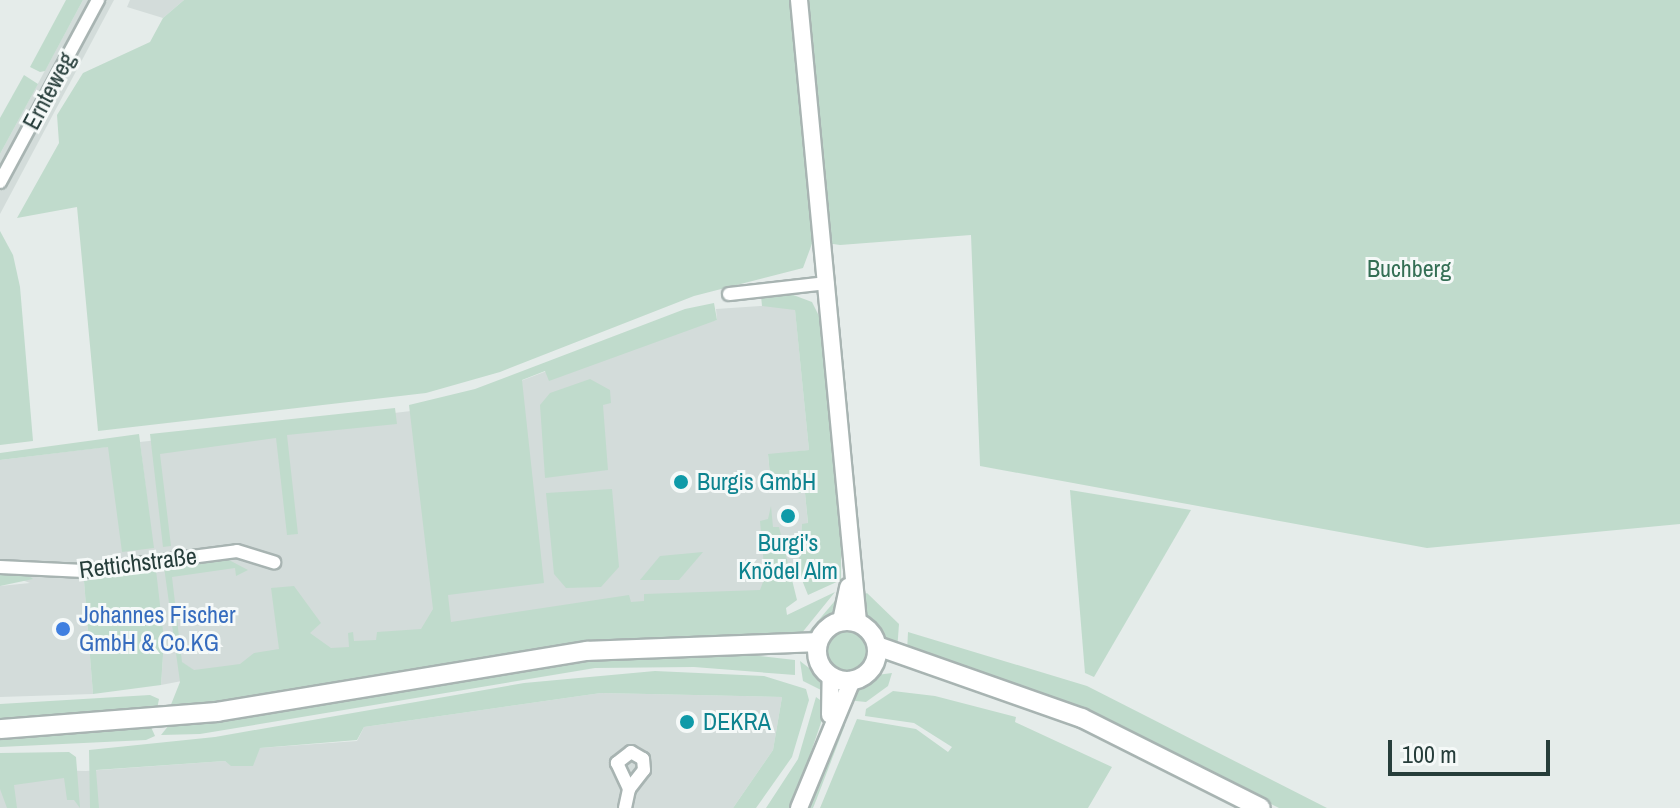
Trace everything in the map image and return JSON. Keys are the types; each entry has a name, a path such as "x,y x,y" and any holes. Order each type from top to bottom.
{"main road":[{"path":"819,662 818,642 825,629 849,622 877,646 943,672 1082,718 1261,808"},
{"path":"0,729 217,712 587,651 818,642"},
{"path":"763,646 819,662 831,676 852,680 874,665 943,672"},
{"path":"874,665 877,646"}],"street":[{"name":"Ernteweg","path":"0,182 98,0"},
{"path":"799,0 852,560 849,622"},
{"path":"729,294 827,283"},
{"name":"Rettichstraße","path":"0,567 84,571 237,551 274,562"},
{"path":"829,724 831,676"},
{"path":"799,808 829,724 852,680"},
{"path":"625,808 629,789"}],"shaded area":[{"path":"83,0 114,0 0,214 0,154"},
{"path":"130,0 184,0 163,18 127,7"},
{"path":"774,305 795,309 809,450 768,455 771,485 789,484 805,493 808,524 802,524 799,564 770,569 773,601 437,632 161,685 164,640 84,581 93,694 0,697 0,586 30,583 0,572 0,460 114,446 153,548 140,442 455,406 618,344 717,320 716,309"},
{"path":"601,693 782,697 773,750 733,808 0,808 0,769 86,771 225,761 232,766 260,748 357,741 364,727"}],"green space":[{"path":"66,0 83,0 45,71 40,72 30,67"},
{"name":"Buchberg","path":"184,0 1680,0 1680,524 1427,548 980,466 971,235 840,245 813,241 803,268 694,296 500,372 426,393 98,431 77,207 17,218 59,143 57,115 83,73 150,42 163,18"},
{"path":"24,75 38,84 0,154 0,118"},
{"path":"0,231 13,255 20,287 33,441 0,445"},
{"path":"788,293 812,302 821,320 841,503 841,580 808,595 798,570 802,524 808,523 805,493 791,493 789,484 771,486 768,454 809,450 795,310 762,306 761,296"},
{"path":"714,303 717,320 549,381 545,371 522,380 544,583 448,595 451,622 629,595 631,602 644,601 644,594 760,590 765,577 760,521 768,519 771,506 773,527 779,527 797,600 786,608 787,615 835,592 801,634 692,638 202,708 170,707 180,682 164,567 229,560 248,570 236,576 235,568 172,577 182,662 194,670 240,664 254,653 279,649 271,588 294,586 321,623 310,633 331,648 349,647 348,633 353,632 354,641 376,640 377,632 421,629 433,609 409,405 475,389 685,309"},
{"path":"590,379 610,390 611,403 603,405 608,470 545,478 540,405 550,393"},
{"path":"395,408 397,424 287,435 298,534 287,535 276,438 160,454 171,546 163,547 150,434"},
{"path":"139,434 154,548 122,552 108,447 0,460 0,453"},
{"path":"612,489 619,567 601,587 566,588 554,574 546,493"},
{"path":"1070,490 1191,510 1094,677 1085,673"},
{"path":"703,552 679,580 640,580 660,556"},
{"path":"156,570 164,640 161,685 93,694 84,581"},
{"path":"0,572 28,575 33,579 0,586"},
{"path":"867,593 899,624 897,651 866,621 860,597"},
{"path":"839,596 835,617 814,636 806,635"},
{"path":"847,631 862,637 868,652 862,667 847,673 832,667 826,652 832,637"},
{"path":"908,632 1087,686 1327,808 1279,808 1078,706 907,652"},
{"path":"733,653 795,660 795,675 694,667 595,668 200,734 161,735 169,725 599,657"},
{"path":"800,661 822,678 825,692 803,681"},
{"path":"655,671 764,676 806,689 809,700 792,757 756,808 733,808 773,750 782,697 601,693 364,727 357,740 260,748 253,766 231,766 225,761 96,770 99,808 90,808 89,750 215,737 524,683"},
{"path":"892,673 888,686 866,702 846,700 877,675"},
{"path":"893,691 935,696 1016,717 1015,722 1112,767 1088,808 820,808 857,719 916,729 948,752 952,747 914,723 865,716 866,709"},
{"path":"150,695 159,699 157,709 0,722 0,704"},
{"path":"816,697 827,705 792,808 766,808 798,759"},
{"path":"843,717 845,725 813,808 805,808"},
{"path":"151,727 155,736 146,740 0,747 0,736"},
{"path":"69,752 76,757 80,808 74,800 67,800 64,778 14,785 17,808 7,808 0,789 0,753"}],"place":[{"name":"Burgis GmbH","path":"681,482"},
{"name":"Burgi's Knödel Alm","path":"788,516"},
{"name":"Johannes Fischer GmbH & Co.KG","path":"63,629"},
{"name":"DEKRA","path":"687,722"}]}
